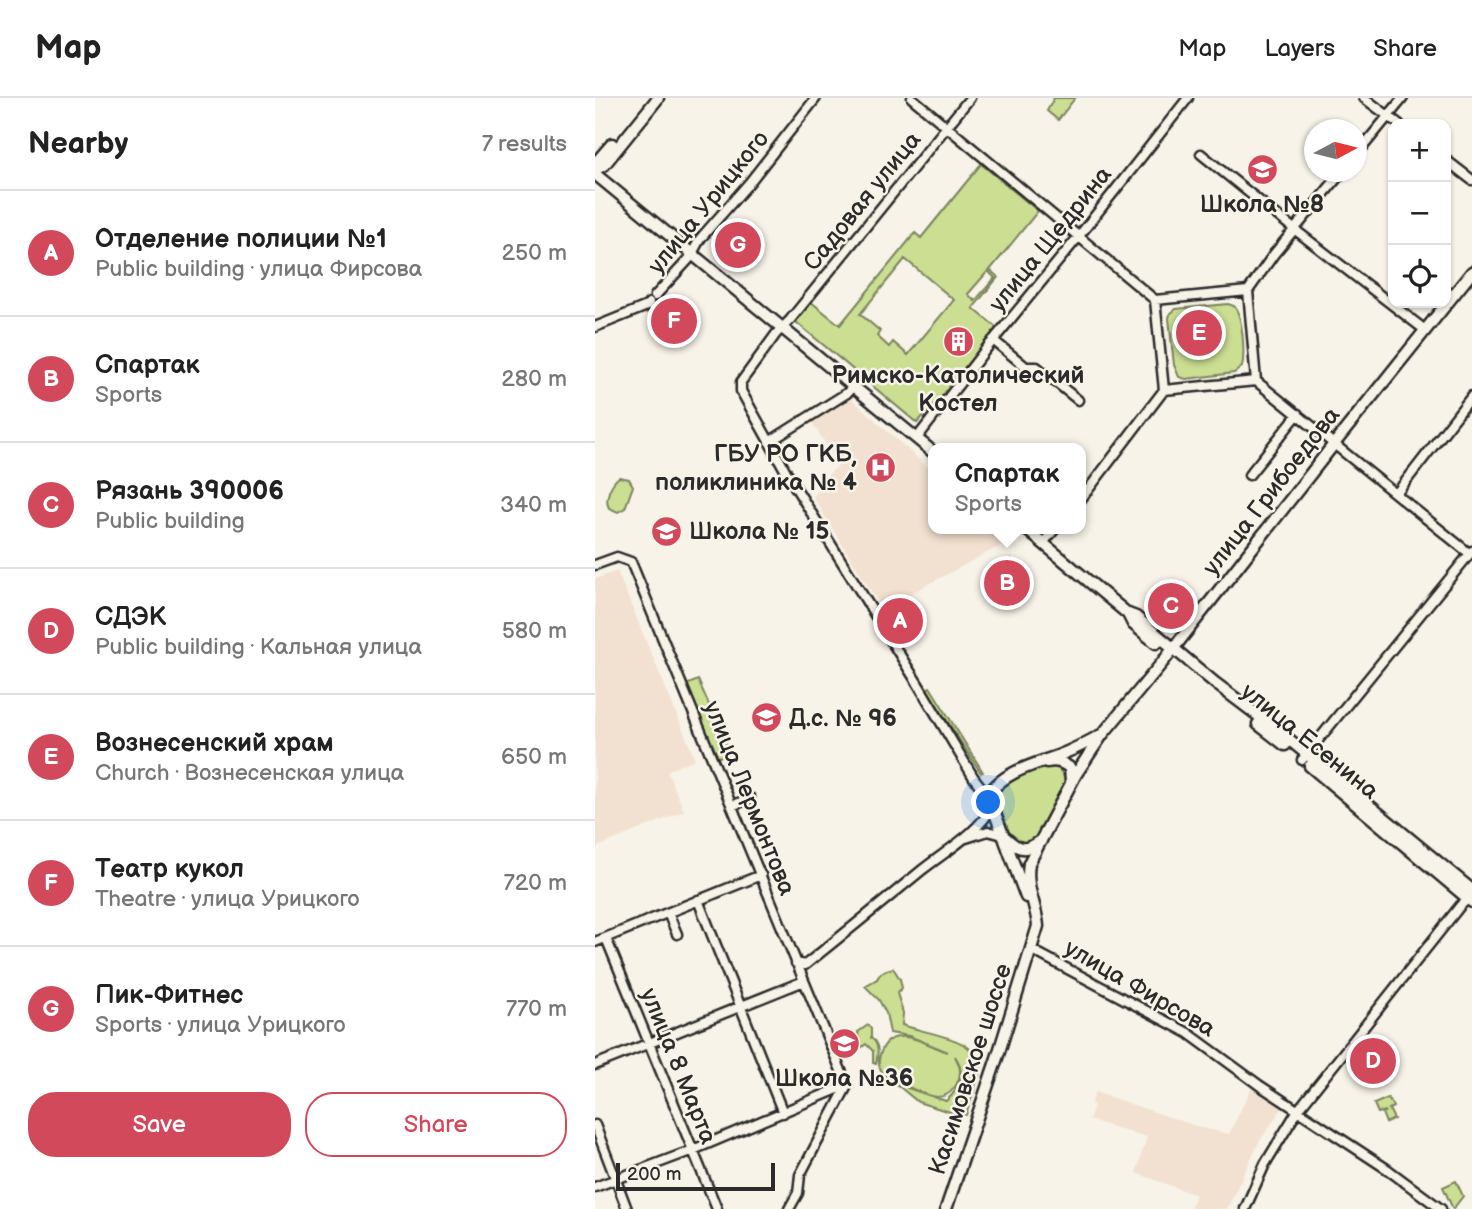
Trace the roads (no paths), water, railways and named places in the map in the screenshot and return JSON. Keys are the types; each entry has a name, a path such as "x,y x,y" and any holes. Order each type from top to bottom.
{"main road":[{"path":"595,162 651,98"},
{"path":"658,98 604,165 595,172 928,448"},
{"name":"улица Грибоедова","path":"1102,735 1472,272"},
{"name":"улица Есенина","path":"1033,534 1128,614 1136,617 1171,650 1280,732 1304,757 1471,896"},
{"path":"990,792 996,784 1011,774 1102,735"},
{"name":"Касимовское шоссе","path":"946,1209 1038,926 1037,911 1028,887 1029,863 1072,775 1102,735"},
{"path":"1069,751 1072,775"},
{"path":"1040,763 1056,760 1063,763 1072,775"},
{"name":"Касимовское шоссе","path":"990,792 1031,910 1033,946"},
{"path":"1003,835 1013,845 1022,848 1031,847 1041,840"}],"street":[{"name":"улица Урицкого","path":"595,327 647,306 689,259 700,239 749,183 816,98"},
{"path":"912,98 1156,300 1164,390 1086,491"},
{"name":"Садовая улица","path":"783,327 970,98"},
{"name":"улица Щедрина","path":"916,438 1188,98"},
{"path":"1364,98 1392,119"},
{"path":"1367,141 1403,98"},
{"path":"1201,154 1425,330"},
{"path":"1451,164 1472,180"},
{"path":"1256,381 1248,291 1273,254 1334,182"},
{"path":"1156,300 1248,291"},
{"path":"783,327 741,382 741,391 795,487 974,778 990,792"},
{"path":"993,340 1026,367 1037,367 1078,400"},
{"path":"1164,390 1256,381 1471,553 1304,757"},
{"path":"769,442 848,393 853,386"},
{"path":"1396,494 1472,397"},
{"path":"1249,475 1298,414"},
{"path":"1044,543 1051,534"},
{"name":"улица Лермонтова","path":"595,565 617,557 631,562 848,1085"},
{"path":"732,806 750,798"},
{"path":"796,963 805,965 964,839 983,821 993,806"},
{"path":"964,839 988,831 1003,835"},
{"path":"595,942 761,875"},
{"path":"1245,1209 1265,1164 1298,1110 1460,906 1471,896"},
{"path":"698,900 783,1113"},
{"path":"668,912 677,934"},
{"name":"улица 8 Марта","path":"606,937 717,1209"},
{"name":"улица Фирсова","path":"1033,946 1188,1033 1259,1085 1387,1169 1441,1209"},
{"path":"595,1065 804,981"},
{"path":"595,1187 693,1150 848,1085"},
{"path":"789,1209 798,1193 800,1175 848,1085"},
{"path":"595,1125 627,1209"}],"place":[{"name":"Школа №8","path":"1262,170"},
{"name":"Пик-Фитнес","path":"738,245"},
{"name":"Театр кукол","path":"674,321"},
{"name":"Вознесенский храм","path":"1199,333"},
{"name":"Римско-Католический Костел","path":"958,341"},
{"name":"ГБУ РО ГКБ, поликлиника № 4","path":"880,468"},
{"name":"Школа № 15","path":"666,531"},
{"name":"Спартак","path":"1007,583"},
{"name":"Рязань 390006","path":"1171,606"},
{"name":"Отделение полиции №1","path":"900,621"},
{"name":"Д.с. № 96","path":"766,718"},
{"name":"Школа №36","path":"844,1044"},
{"name":"СДЭК","path":"1373,1061"}]}
